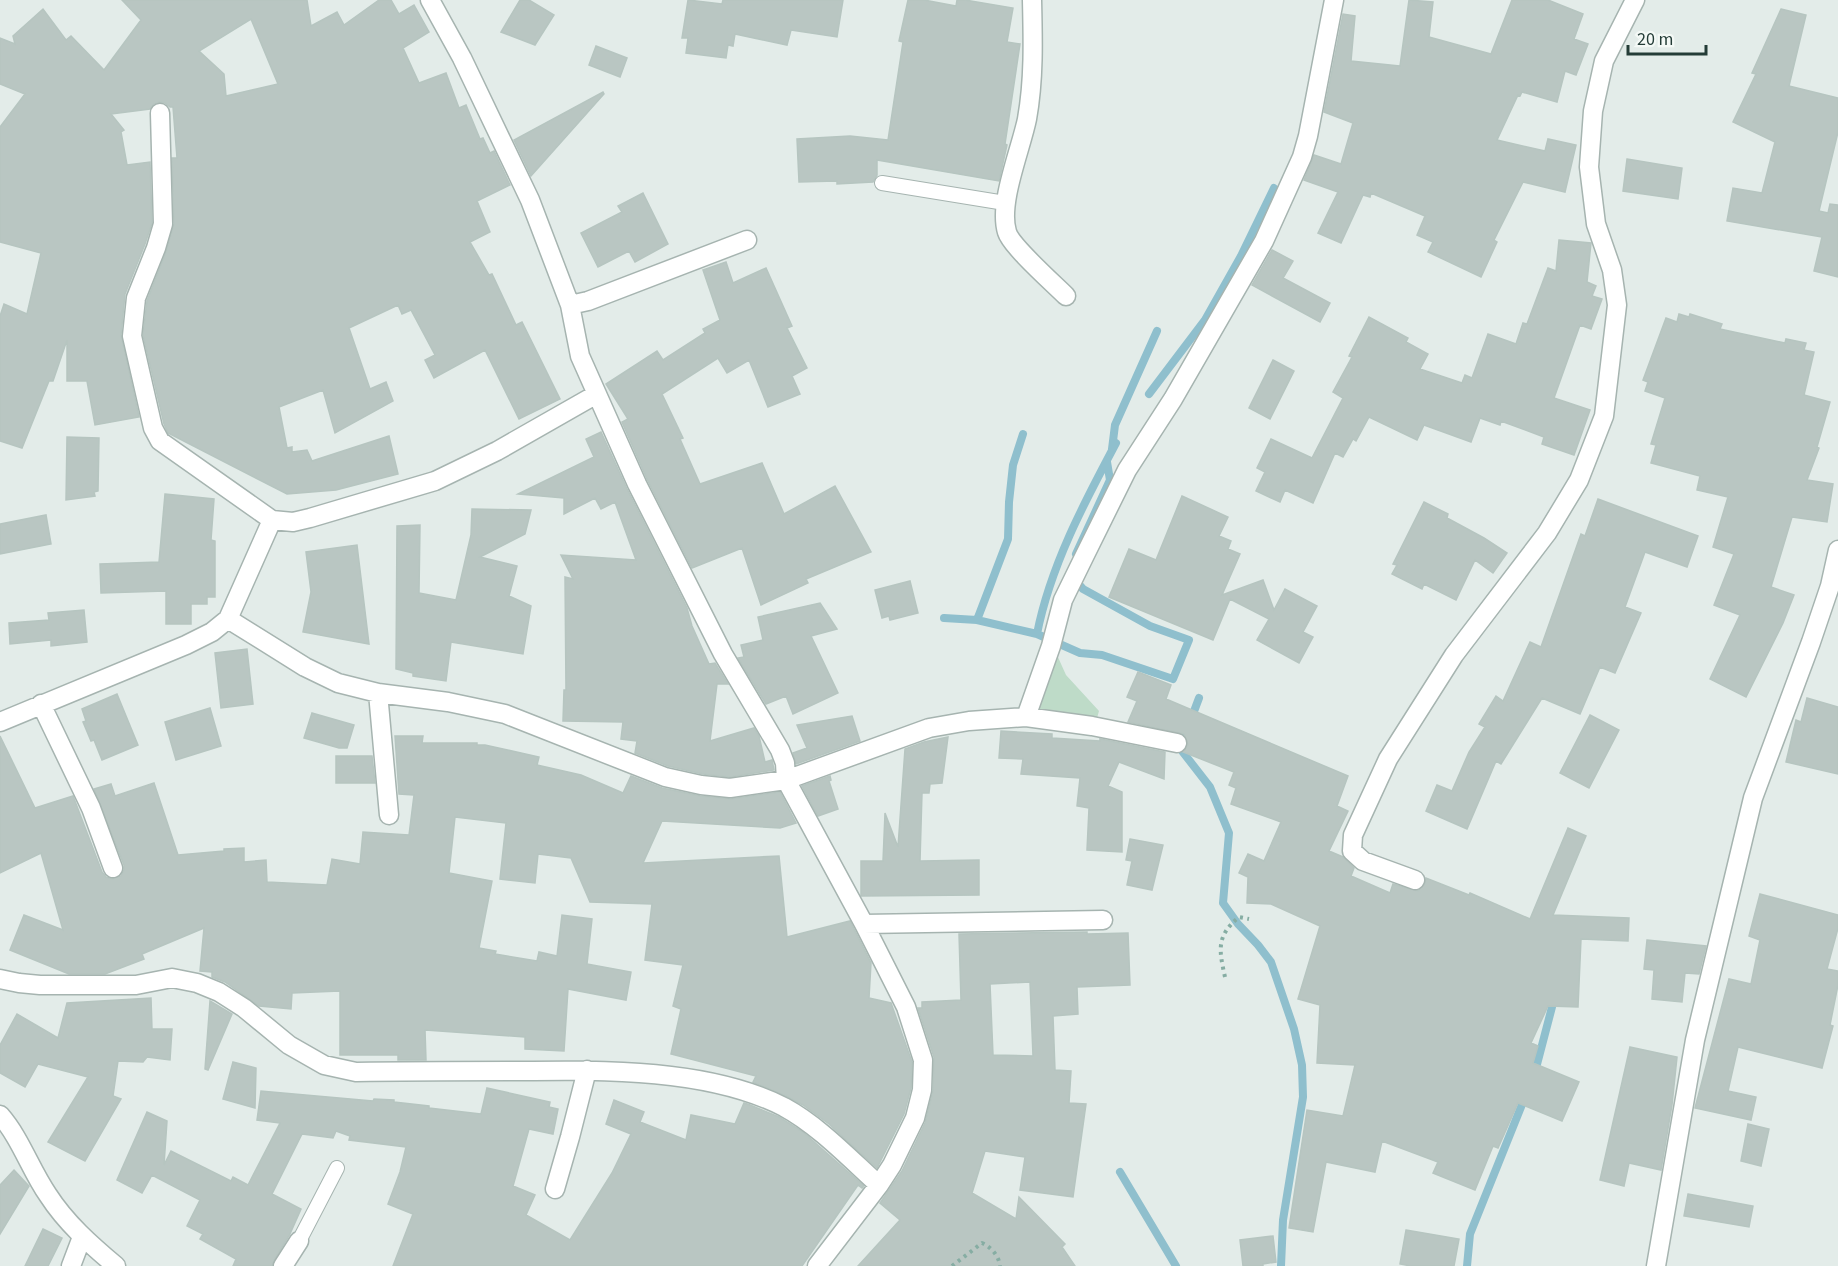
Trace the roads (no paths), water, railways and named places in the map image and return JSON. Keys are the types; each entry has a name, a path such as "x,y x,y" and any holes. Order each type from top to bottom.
{"street":[{"path":"430,0 462,58 530,200 570,305 580,356 637,484 723,654 780,750 785,763 786,780 906,1007 922,1060 922,1090 915,1118 892,1165 879,1185 818,1266"},
{"path":"1032,0 1033,73 1026,120 1005,203 1007,232 1018,247 1066,296"},
{"path":"1026,717 1063,600 1127,470 1163,415 1264,241 1302,157 1334,0"},
{"path":"1415,879 1363,861 1352,851 1353,835 1394,749 1454,655 1547,533 1579,480 1604,416 1617,305 1612,270 1596,224 1589,166 1593,111 1604,61 1635,0"},
{"path":"160,113 163,224 136,298 132,336 153,428 160,441 272,520 293,522 310,519 435,481 497,451 597,394"},
{"path":"570,305 588,301 747,240"},
{"path":"0,722 186,645 212,632 228,619 272,520"},
{"path":"1656,1266 1695,1040 1753,798 1811,642 1830,586 1838,550"},
{"path":"228,619 305,667 338,683 378,693 448,702 505,714 665,777 730,788 786,780 928,729 969,721 1026,717 1092,726 1177,744"},
{"path":"378,693 389,815"},
{"path":"40,704 91,808 112,868"},
{"path":"864,924 1103,920"},
{"path":"0,978 40,985 136,986 172,978 196,983 219,992 244,1008 289,1045 315,1060 324,1065 356,1072 587,1070 695,1078 744,1091 784,1108 813,1127 879,1185"},
{"path":"555,1189 587,1070"},
{"path":"0,1115 13,1130 48,1195 82,1237 116,1266"},
{"path":"71,1266 82,1237"},
{"path":"283,1266 299,1241"}],"lane":[{"path":"882,183 1005,203"},
{"path":"299,1241 337,1168"}],"waterway":[{"path":"1149,394 1205,320 1241,256 1274,188"},
{"path":"1112,449 1115,425 1157,331"},
{"path":"977,620 1008,539 1013,465 1023,434"},
{"path":"1037,634 1059,560 1080,512 1116,443"},
{"path":"1076,554 1110,480 1107,462"},
{"path":"1075,580 1083,589 1150,626 1189,640 1173,679"},
{"path":"944,618 977,620 1037,634 1080,653 1102,655 1173,679"},
{"path":"1199,698 1184,738 1182,751 1210,787 1229,833 1223,903 1271,962 1294,1029 1302,1065 1303,1097 1283,1220 1281,1266"},
{"path":"1535,1072 1552,1007"},
{"path":"1467,1266 1470,1234 1525,1097"},
{"path":"1120,1172 1176,1266"}]}
